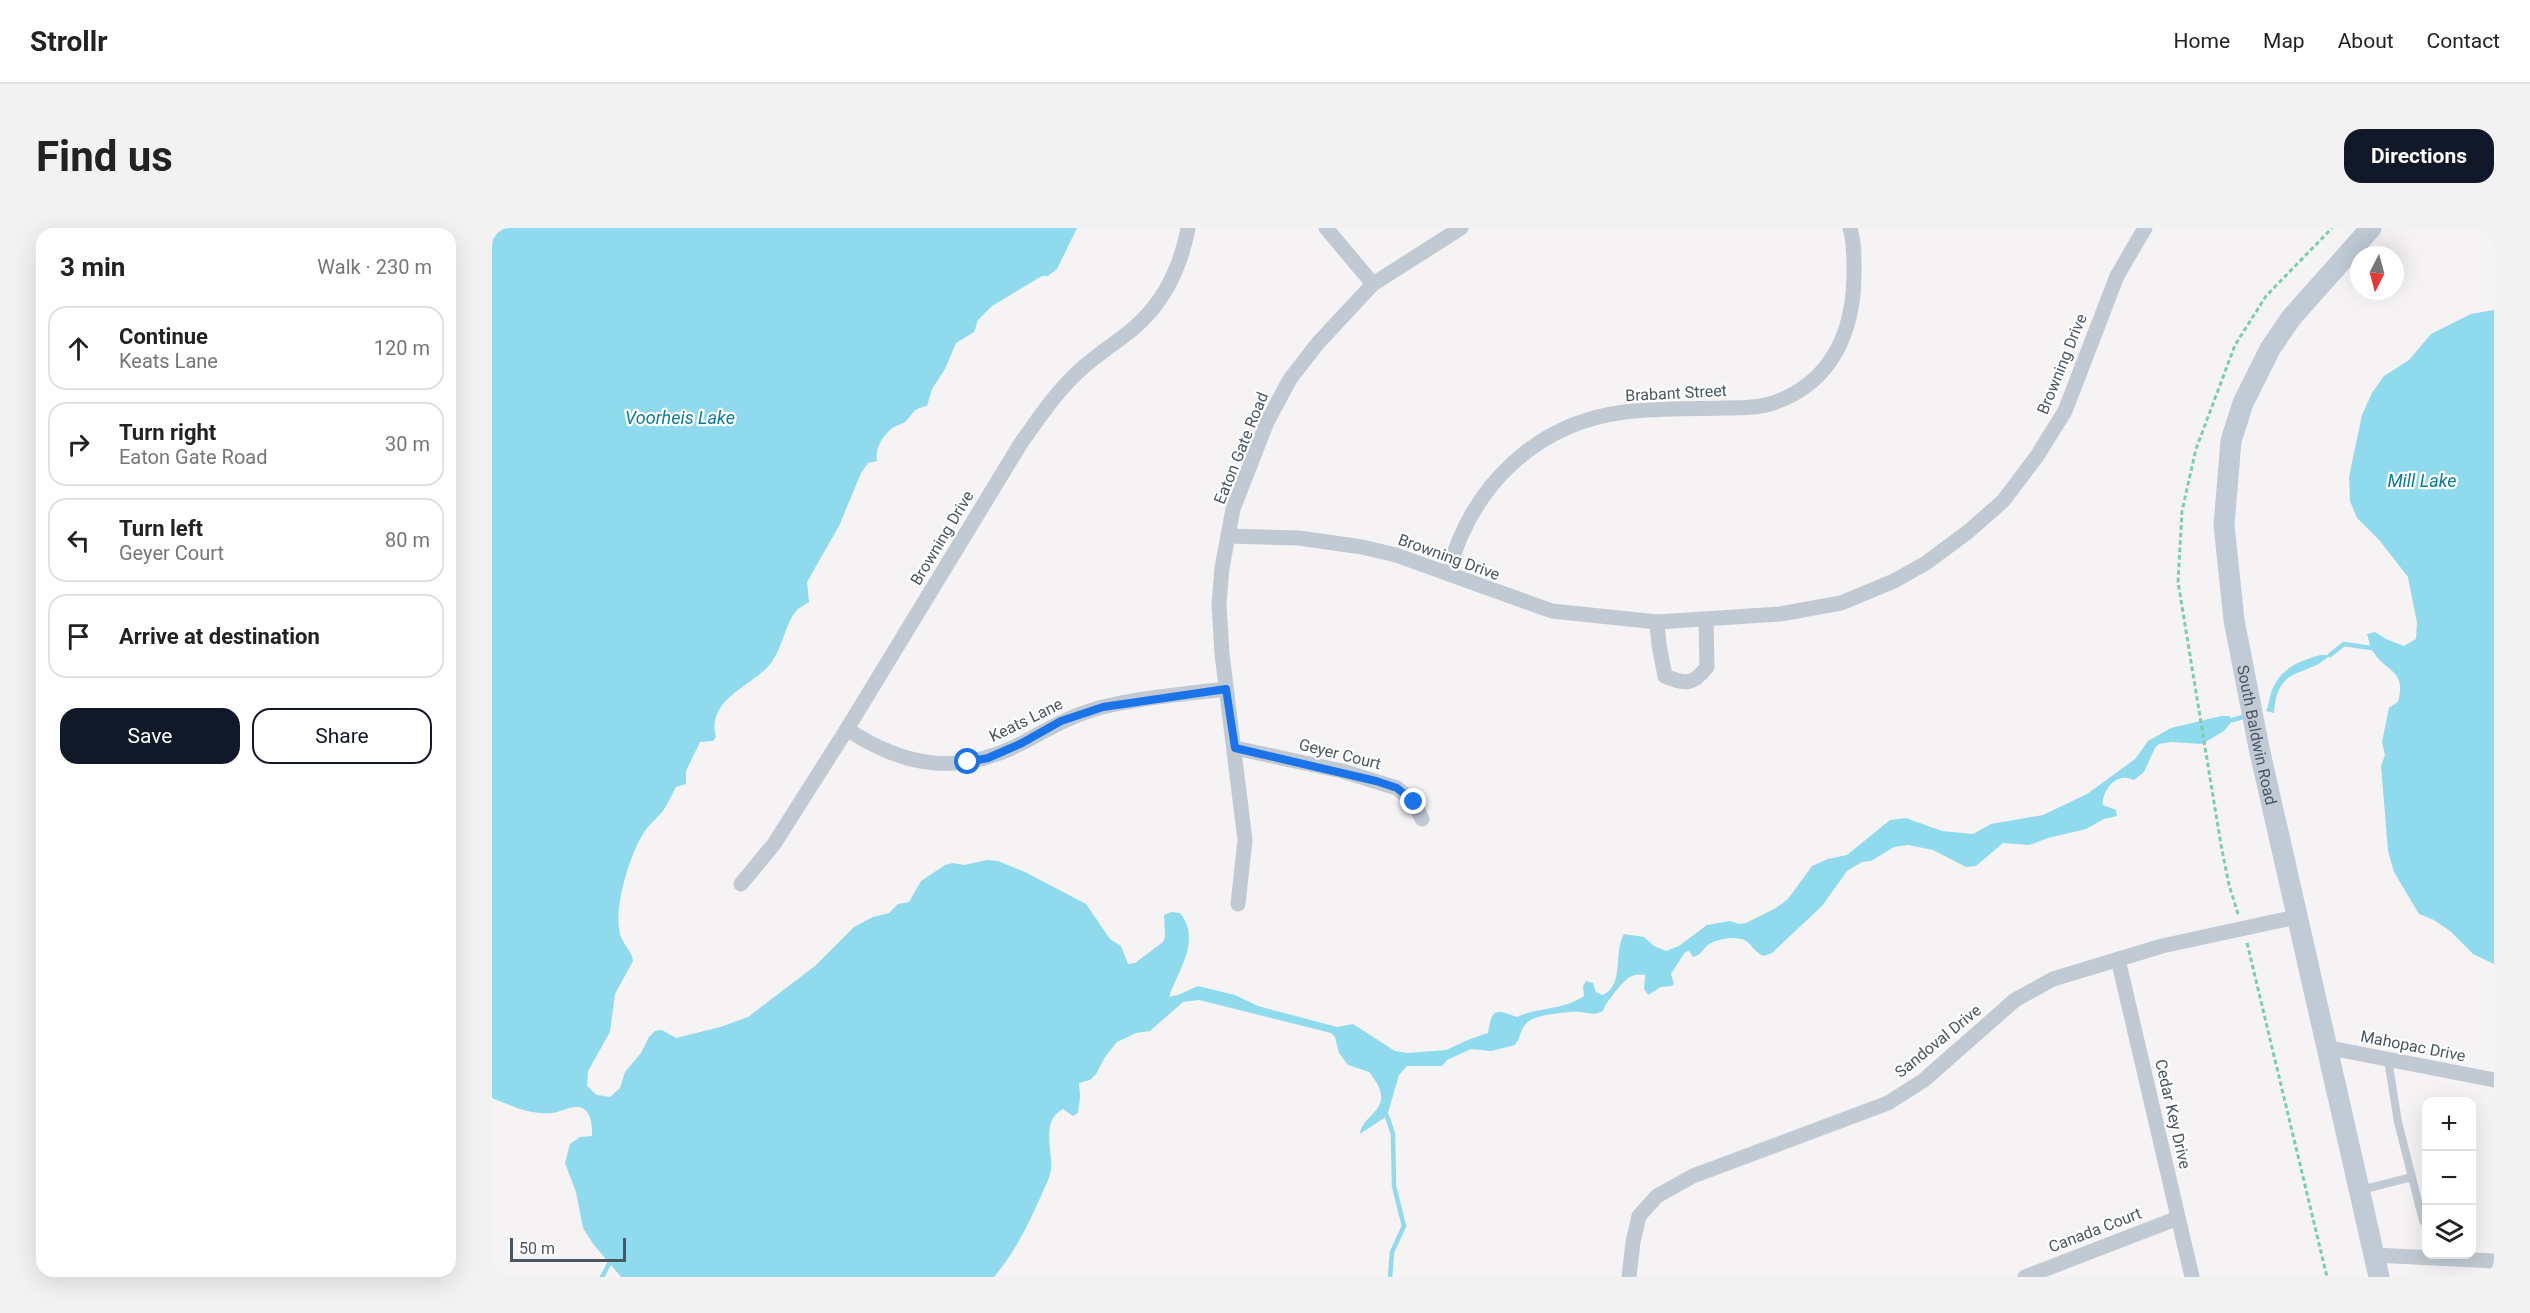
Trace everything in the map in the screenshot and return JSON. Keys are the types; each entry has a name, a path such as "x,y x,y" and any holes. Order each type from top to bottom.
{"main road":[{"name":"South Baldwin Road","path":"2371,228 2291,318 2271,349 2243,403 2231,441 2224,525 2234,620 2259,748 2379,1277"}],"street":[{"name":"Browning Drive","path":"741,884 774,843 847,729 1021,443 1050,401 1078,371 1135,327 1152,310 1171,282 1184,250 1188,228"},
{"path":"1326,228 1373,284"},
{"name":"Eaton Gate Road","path":"1238,904 1245,840 1226,689 1219,604 1233,509 1267,422 1290,379 1318,343 1373,284 1461,228"},
{"name":"Brabant Street","path":"1448,573 1453,554 1468,520 1491,484 1519,458 1544,440 1580,422 1625,412 1769,404 1797,392 1815,380 1834,358 1848,326 1854,291 1853,238 1850,228"},
{"name":"Browning Drive","path":"1228,536 1299,538 1362,547 1396,555 1552,611 1657,622 1780,614 1841,603 1894,582 1926,562 1969,531 2002,501 2037,456 2065,411 2117,276 2145,228"},
{"path":"1657,622 1665,676 1682,683 1697,680 1707,667 1706,620"},
{"name":"Keats Lane","path":"847,729 872,746 906,760 968,762 988,758 1022,743 1061,721 1103,707 1226,689"},
{"name":"Geyer Court","path":"1235,748 1342,771 1397,788 1414,802 1422,819"},
{"name":"Sandoval Drive","path":"1629,1277 1639,1216 1657,1196 1693,1176 1888,1103 1924,1080 2015,1000 2053,979 2118,958 2296,917"},
{"name":"Cedar Key Drive","path":"2118,958 2192,1277"},
{"name":"Mahopac Drive","path":"2325,1047 2494,1080"},
{"name":"Canada Court","path":"2025,1277 2178,1218"},
{"path":"2374,1255 2494,1261"}],"lane":[{"path":"2388,1060 2398,1122 2422,1217"},
{"path":"2358,1190 2412,1177"}],"path":[{"path":"2200,713 2229,885 2243,929 2327,1277"}],"water":[{"name":"Voorheis Lake","path":"492,228 1077,228 1057,269 992,306 978,320 974,332 956,343 945,369 932,389 927,406 916,410 905,422 892,428 882,439 878,447 877,461 868,463 861,473 839,526 807,582 809,602 798,609 793,616 773,660 766,669 725,702 718,712 715,723 716,737 713,741 700,742 686,771 686,784 676,787 663,811 641,837 625,877 618,918 620,934 633,961 615,994 610,1032 588,1071 587,1086 597,1095 610,1097 620,1088 625,1072 655,1031 662,1030 676,1038 748,1017 815,966 854,927 873,917 889,913 898,904 909,902 921,881 945,865 953,863 964,865 987,860 998,861 1025,872 1086,904 1110,939 1121,946 1128,964 1135,963 1163,942 1165,937 1164,915 1171,912 1180,913 1186,923 1189,944 1169,997 1198,986 1235,995 1258,1006 1337,1027 1353,1024 1395,1051 1407,1053 1446,1050 1488,1033 1491,1019 1496,1013 1517,1017 1568,1004 1584,996 1583,986 1586,981 1593,983 1596,992 1602,995 1609,991 1616,977 1619,950 1624,934 1644,937 1654,946 1666,951 1679,946 1707,925 1730,921 1739,924 1746,923 1776,908 1788,899 1812,866 1828,859 1847,855 1890,820 1906,818 1942,831 1973,834 1991,824 2043,815 2087,794 2135,759 2148,741 2171,728 2221,716 2229,716 2233,720 2224,731 2202,744 2171,742 2159,744 2144,772 2134,780 2126,778 2115,781 2106,792 2103,805 2116,810 2117,816 2104,819 2086,829 2029,845 2003,843 1976,866 1966,867 1933,850 1908,845 1894,847 1871,861 1862,862 1847,871 1822,906 1772,953 1761,955 1742,939 1727,938 1716,941 1696,956 1693,957 1689,951 1685,952 1671,974 1674,984 1672,986 1661,987 1648,995 1644,989 1645,975 1634,975 1619,987 1600,1013 1569,1012 1539,1017 1526,1023 1515,1045 1491,1051 1471,1049 1447,1060 1442,1066 1407,1066 1399,1075 1387,1116 1360,1134 1362,1127 1377,1109 1381,1095 1378,1085 1369,1072 1348,1065 1339,1053 1335,1037 1331,1033 1199,1000 1183,1002 1150,1031 1136,1033 1117,1042 1105,1057 1096,1074 1090,1080 1079,1083 1078,1113 1073,1116 1063,1109 1056,1114 1049,1136 1051,1169 1048,1179 1020,1238 994,1277 621,1277 583,1228 576,1192 565,1163 570,1144 580,1137 592,1136 591,1121 587,1111 576,1107 552,1113 536,1113 492,1098"},
{"name":"Mill Lake","path":"2494,310 2494,964 2473,954 2450,931 2434,920 2419,914 2394,872 2388,851 2381,766 2385,755 2382,742 2389,708 2398,702 2400,684 2398,677 2373,651 2367,634 2375,632 2404,646 2416,639 2417,623 2408,577 2380,541 2357,518 2350,501 2349,477 2362,415 2372,393 2384,376 2409,360 2431,334 2471,314"},
{"path":"2321,655 2330,655 2287,679 2276,697 2274,713 2266,711 2271,693 2284,672 2297,663"}],"waterway":[{"path":"2330,655 2344,644 2371,648"},
{"path":"2233,720 2246,716"},
{"path":"1387,1116 1393,1134 1394,1186 1404,1226 1392,1252 1390,1277"},
{"path":"602,1277 609,1264"}],"route":[{"path":"968,762 988,758 1022,743 1061,721 1103,707 1226,689 1235,748 1342,771 1376,781 1397,788 1414,802"}]}
